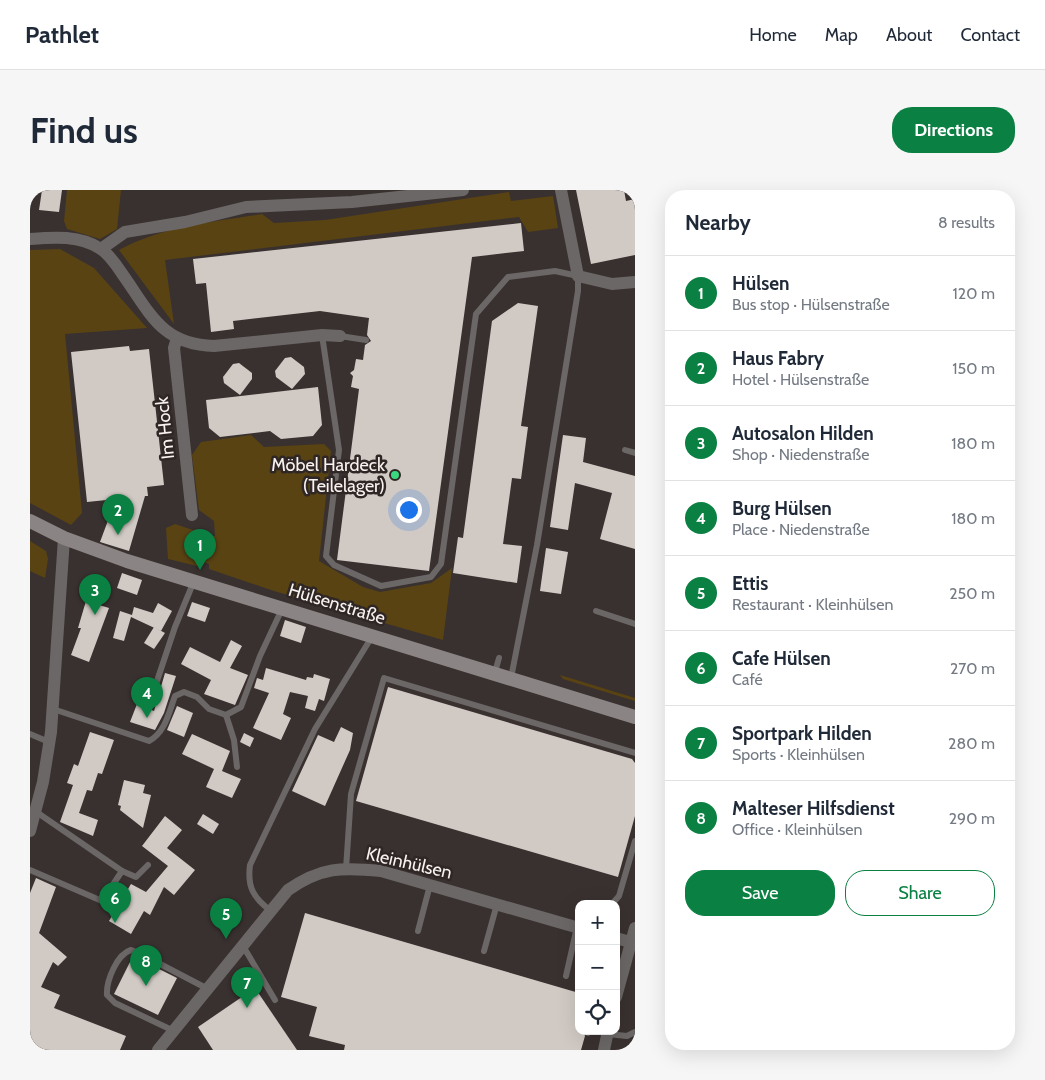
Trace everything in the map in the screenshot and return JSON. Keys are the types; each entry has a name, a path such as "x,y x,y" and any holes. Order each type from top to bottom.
{"main road":[{"name":"Hülsenstraße","path":"30,521 64,538 127,560 635,717"}],"street":[{"path":"102,249 125,232 185,222 246,207 352,202 463,190"},
{"path":"561,190 578,276 612,284 627,285"},
{"path":"30,239 57,237 78,240 102,249 159,324 177,338 198,346 214,346 322,334 340,336"},
{"name":"Im Hock","path":"177,338 174,348 192,515"},
{"path":"30,831 35,811 35,796 49,742 53,709 64,538"},
{"name":"Kleinhülsen","path":"158,1050 288,890 307,877 329,869 381,871 575,926"},
{"path":"620,973 632,943 635,928"},
{"path":"620,939 632,943"},
{"path":"604,1050 607,1035"}],"lane":[{"path":"322,334 339,450 326,556 334,565 381,586 430,577 441,564 476,314 508,278 555,271 578,276 578,291 537,545 511,678"},
{"path":"340,336 366,340"},
{"path":"625,450 635,453"},
{"path":"151,699 175,627 194,580"},
{"path":"53,709 150,742 161,731 175,696 184,692 197,697 208,709 226,715 241,707 260,656 283,608"},
{"path":"596,611 635,624"},
{"path":"271,911 258,901 248,881 250,866 316,729 373,635"},
{"path":"494,672 499,658"},
{"path":"346,869 351,794 384,678 635,753"},
{"path":"226,715 234,740 237,767"},
{"path":"30,734 49,742"},
{"path":"35,811 122,871 136,877 148,865"},
{"path":"616,900 619,896 635,841"},
{"path":"30,870 102,902 122,871"},
{"path":"418,931 430,885"},
{"path":"484,951 497,904"},
{"path":"566,976 575,939"},
{"path":"243,946 275,1000"},
{"path":"174,1031 115,1003 106,995 110,978 122,955 131,950 139,953 208,989"},
{"path":"620,1035 627,1036 635,1032"}],"shaded area":[{"path":"67,190 121,190 117,229 100,239 67,229 64,221"},
{"path":"509,192 511,201 553,196 558,228 528,232 519,217 165,260 174,324 119,250 153,235 170,230 262,214 274,223 325,220"},
{"path":"60,249 94,268 147,328 65,334 82,513 71,525 30,503 30,250"},
{"path":"251,435 264,447 324,444 331,451 319,561 363,587 380,592 431,583 452,568 443,640 274,591 209,569 209,564 199,561 197,566 168,559 166,528 175,524 215,536 214,521 199,510 192,455 201,442"},
{"path":"30,541 46,551 48,559 45,578 30,571"},
{"path":"560,675 635,698 635,701 563,679"}],"building":[{"path":"42,190 62,190 59,212 39,210"},
{"path":"576,190 624,190 626,201 635,199 635,255 591,264"},
{"name":"Möbel Hardeck (Teilelager)","path":"521,223 524,251 472,257 429,571 337,560 359,389 351,387 353,376 350,373 354,370 356,359 363,360 365,345 371,341 367,335 369,318 320,311 233,321 234,329 211,332 206,283 196,284 193,259"},
{"path":"518,303 538,306 521,426 528,427 521,479 512,478 503,544 522,546 517,583 453,573 458,537 463,538 492,321"},
{"path":"129,346 130,351 149,349 164,485 147,487 148,496 145,496 129,551 100,542 116,499 87,502 71,352"},
{"path":"291,357 304,367 305,374 292,389 276,377 275,371 285,358"},
{"path":"239,363 252,373 252,379 240,395 224,383 223,377 233,364"},
{"path":"318,387 322,425 313,436 281,439 270,431 220,437 209,428 206,400"},
{"path":"563,435 586,438 583,462 635,476 635,549 600,539 612,493 575,483 568,530 550,527"},
{"path":"546,548 568,552 561,594 540,591"},
{"path":"122,573 142,580 137,595 117,588"},
{"path":"86,601 109,608 89,662 71,655 81,628 78,628"},
{"path":"192,602 210,608 205,622 187,616"},
{"path":"158,603 172,611 161,631 131,617 124,641 113,638 120,611 132,615 134,607 153,613"},
{"path":"285,620 306,627 301,643 280,636"},
{"path":"154,627 165,633 154,649 144,643"},
{"path":"231,640 242,646 230,668 248,675 235,705 204,694 211,680 181,664 190,647 220,662"},
{"path":"266,668 306,680 307,677 313,678 314,674 330,679 324,701 319,699 315,711 305,708 308,696 290,692 283,714 291,718 281,740 253,728 269,693 254,688 257,678 263,680"},
{"path":"165,673 176,676 164,713 155,730 130,722 137,704 154,711"},
{"path":"388,687 632,759 635,763 635,816 618,877 356,801"},
{"path":"177,706 193,713 184,737 167,730"},
{"path":"341,727 353,733 350,750 325,806 292,791 318,735 334,742"},
{"path":"90,732 114,740 102,774 98,773 92,791 87,790 79,813 98,820 93,836 60,822 73,785 67,783 74,764 78,766"},
{"path":"244,733 254,738 250,747 240,742"},
{"path":"192,734 230,751 222,771 241,779 232,798 206,787 214,769 182,754"},
{"path":"124,780 145,785 143,793 151,795 143,828 120,810 121,806 118,805"},
{"path":"203,814 219,824 213,834 197,824"},
{"path":"165,816 182,830 167,848 195,870 174,895 164,887 150,915 144,911 131,934 109,921 131,884 146,892 168,866 142,846"},
{"path":"36,878 56,887 39,933 67,957 58,966 53,962 41,987 60,995 54,1008 126,1036 120,1050 30,1050 30,893"},
{"path":"305,913 575,992 575,1035 585,1036 581,1050 344,1050 345,1045 309,1036 317,1007 281,997"},
{"path":"133,956 177,978 158,1015 114,994"},
{"path":"255,988 297,1050 213,1050 198,1027"}],"place":[{"name":"Möbel Hardeck (Teilelager)","path":"395,475"},
{"name":"Haus Fabry","path":"118,535"},
{"name":"Hülsen","path":"200,570"},
{"name":"Autosalon Hilden","path":"95,615"},
{"name":"Burg Hülsen","path":"147,718"},
{"name":"Cafe Hülsen","path":"115,923"},
{"name":"Ettis","path":"226,939"},
{"name":"Malteser Hilfsdienst","path":"146,986"},
{"name":"Sportpark Hilden","path":"247,1008"}]}
